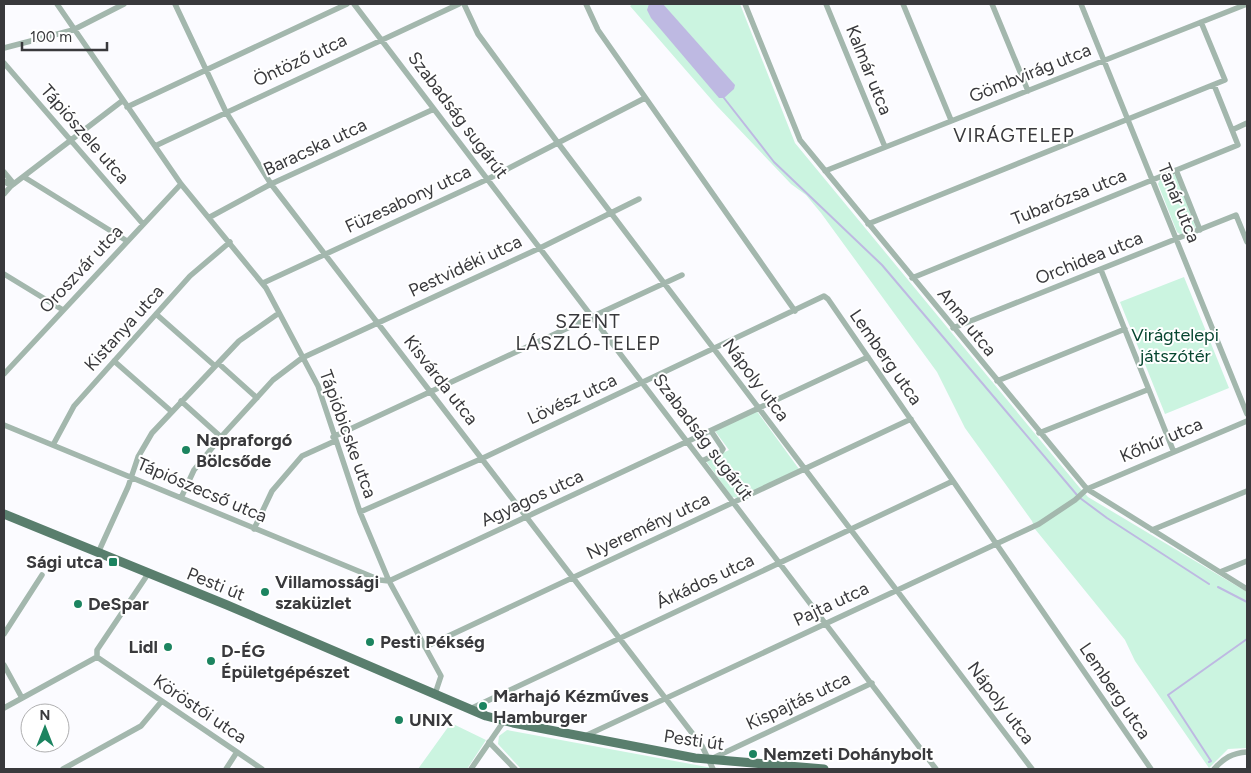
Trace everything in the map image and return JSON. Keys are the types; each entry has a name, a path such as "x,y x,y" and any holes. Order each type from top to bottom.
{"main road":[{"name":"Pesti út","path":"4,514 227,605 470,709 504,721 709,760 824,769"}],"street":[{"name":"Tápióbicske utca","path":"57,4 122,101 181,184 263,283 322,396 334,439 360,512 389,581 441,676 435,694"},
{"path":"4,48 74,30 124,4"},
{"name":"Kisvárda utca","path":"175,4 226,112 271,184 528,516 618,638 702,746 713,769"},
{"path":"127,107 347,4"},
{"name":"Szabadság sugárút","path":"354,4 936,769"},
{"name":"Öntöző utca","path":"155,146 459,4"},
{"name":"Nápoly utca","path":"464,4 478,34 558,143 1032,769"},
{"path":"586,4 598,30 795,311"},
{"name":"Anna utca","path":"745,4 800,140 1086,489 1247,589"},
{"name":"Kalmár utca","path":"826,4 885,147"},
{"path":"903,4 951,120"},
{"path":"992,4 1028,91"},
{"name":"Tanár utca","path":"1081,4 1154,178 1247,414"},
{"name":"Gömbvirág utca","path":"825,171 1247,4"},
{"path":"868,224 1225,80 1201,22"},
{"name":"Tápiószele utca","path":"4,63 143,224"},
{"path":"1214,85 1232,130 1247,124"},
{"name":"Füzesabony utca","path":"263,283 488,179 645,98"},
{"path":"4,194 24,176 122,101"},
{"name":"Baracska utca","path":"210,217 271,184 434,109"},
{"name":"Tubarózsa utca","path":"912,278 1238,145 1232,130"},
{"name":"Tanár utca","path":"1176,170 1200,230"},
{"path":"4,172 13,185"},
{"path":"24,176 127,242"},
{"path":"4,181 13,185"},
{"name":"Oroszvár utca","path":"4,374 181,184"},
{"name":"Pestvidéki utca","path":"181,498 194,470 221,437 284,370 302,358 540,248 639,199"},
{"name":"Orchidea utca","path":"953,328 1236,215 1247,242"},
{"name":"Kistanya utca","path":"53,445 74,406 114,360 190,276 230,242"},
{"path":"1101,270 1143,372 1147,390 1173,450"},
{"path":"4,274 63,310"},
{"path":"254,528 272,491 302,456 334,439 682,275"},
{"name":"Lemberg utca","path":"795,311 818,297 828,299 1151,769"},
{"name":"Lövész utca","path":"360,512 483,458 795,311"},
{"path":"156,314 257,398"},
{"path":"98,553 145,444 181,401 251,330 279,314"},
{"path":"996,381 1125,329"},
{"path":"702,461 721,452 723,449 711,431 868,357"},
{"path":"114,360 172,411"},
{"path":"1039,433 1147,390"},
{"path":"181,401 221,437"},
{"name":"Nyeremény utca","path":"425,647 911,419"},
{"name":"Kőhúr utca","path":"1086,489 1173,450 1247,421"},
{"name":"Tápiószecső utca","path":"4,425 380,580 389,581"},
{"name":"Agyagos utca","path":"389,581 711,431"},
{"name":"Árkádos utca","path":"470,709 953,481"},
{"name":"Pajta utca","path":"582,737 1039,524 1075,500 1086,489"},
{"path":"1152,530 1247,491"},
{"path":"1220,572 1247,561"},
{"path":"4,708 97,657 97,650 148,574"},
{"path":"4,634 42,575"},
{"name":"Köröstói utca","path":"97,657 262,769"},
{"path":"4,665 22,698"},
{"name":"Kispajtás utca","path":"709,760 872,683"},
{"path":"63,769 142,726 161,702"},
{"path":"471,769 504,721"},
{"path":"489,742 515,769"},
{"path":"226,769 237,752"},
{"path":"1214,769 1226,757 1247,752"}],"green space":[{"path":"633,4 740,4 795,143 1079,487 1088,497 1247,592 1247,748 1228,749 1209,768 1135,661 1125,640 1035,529 1032,521 965,428 937,372 821,213 806,195 791,184 717,106 630,6"},
{"path":"1173,174 1176,175 1196,228 1181,235 1177,232 1158,184 1160,179"},
{"name":"Virágtelepi játszótér","path":"1184,277 1229,388 1165,414 1120,302"},
{"path":"756,410 799,469 738,498 732,497 706,461 729,450 715,431"},
{"path":"451,723 486,740 467,769 418,769"},
{"path":"507,730 707,767 733,769 521,769 498,744 499,736"}],"shaded area":[{"path":"649,4 663,4 735,85 734,89 724,98 719,98 651,18 647,10"}],"waterway":[{"path":"724,98 774,162 882,265 1077,495"},
{"path":"1080,498 1107,518 1209,584"},
{"path":"1218,587 1247,602"},
{"path":"1209,762 1211,761 1168,695 1247,639"}],"place":[{"name":"Napraforgó Bölcsőde","path":"186,450"},
{"name":"Sági utca","path":"113,562"},
{"name":"Villamossági szaküzlet","path":"265,592"},
{"name":"DeSpar","path":"78,604"},
{"name":"Pesti Pékség","path":"370,642"},
{"name":"Lidl","path":"168,647"},
{"name":"D-ÉG Épületgépészet","path":"211,661"},
{"name":"Marhajó Kézműves Hamburger","path":"483,706"},
{"name":"UNIX","path":"399,720"},
{"name":"Nemzeti Dohánybolt","path":"753,754"}],"district":[{"name":"VIRÁGTELEP","path":"1014,135"},
{"name":"SZENT LÁSZLÓ-TELEP","path":"588,332"}]}
